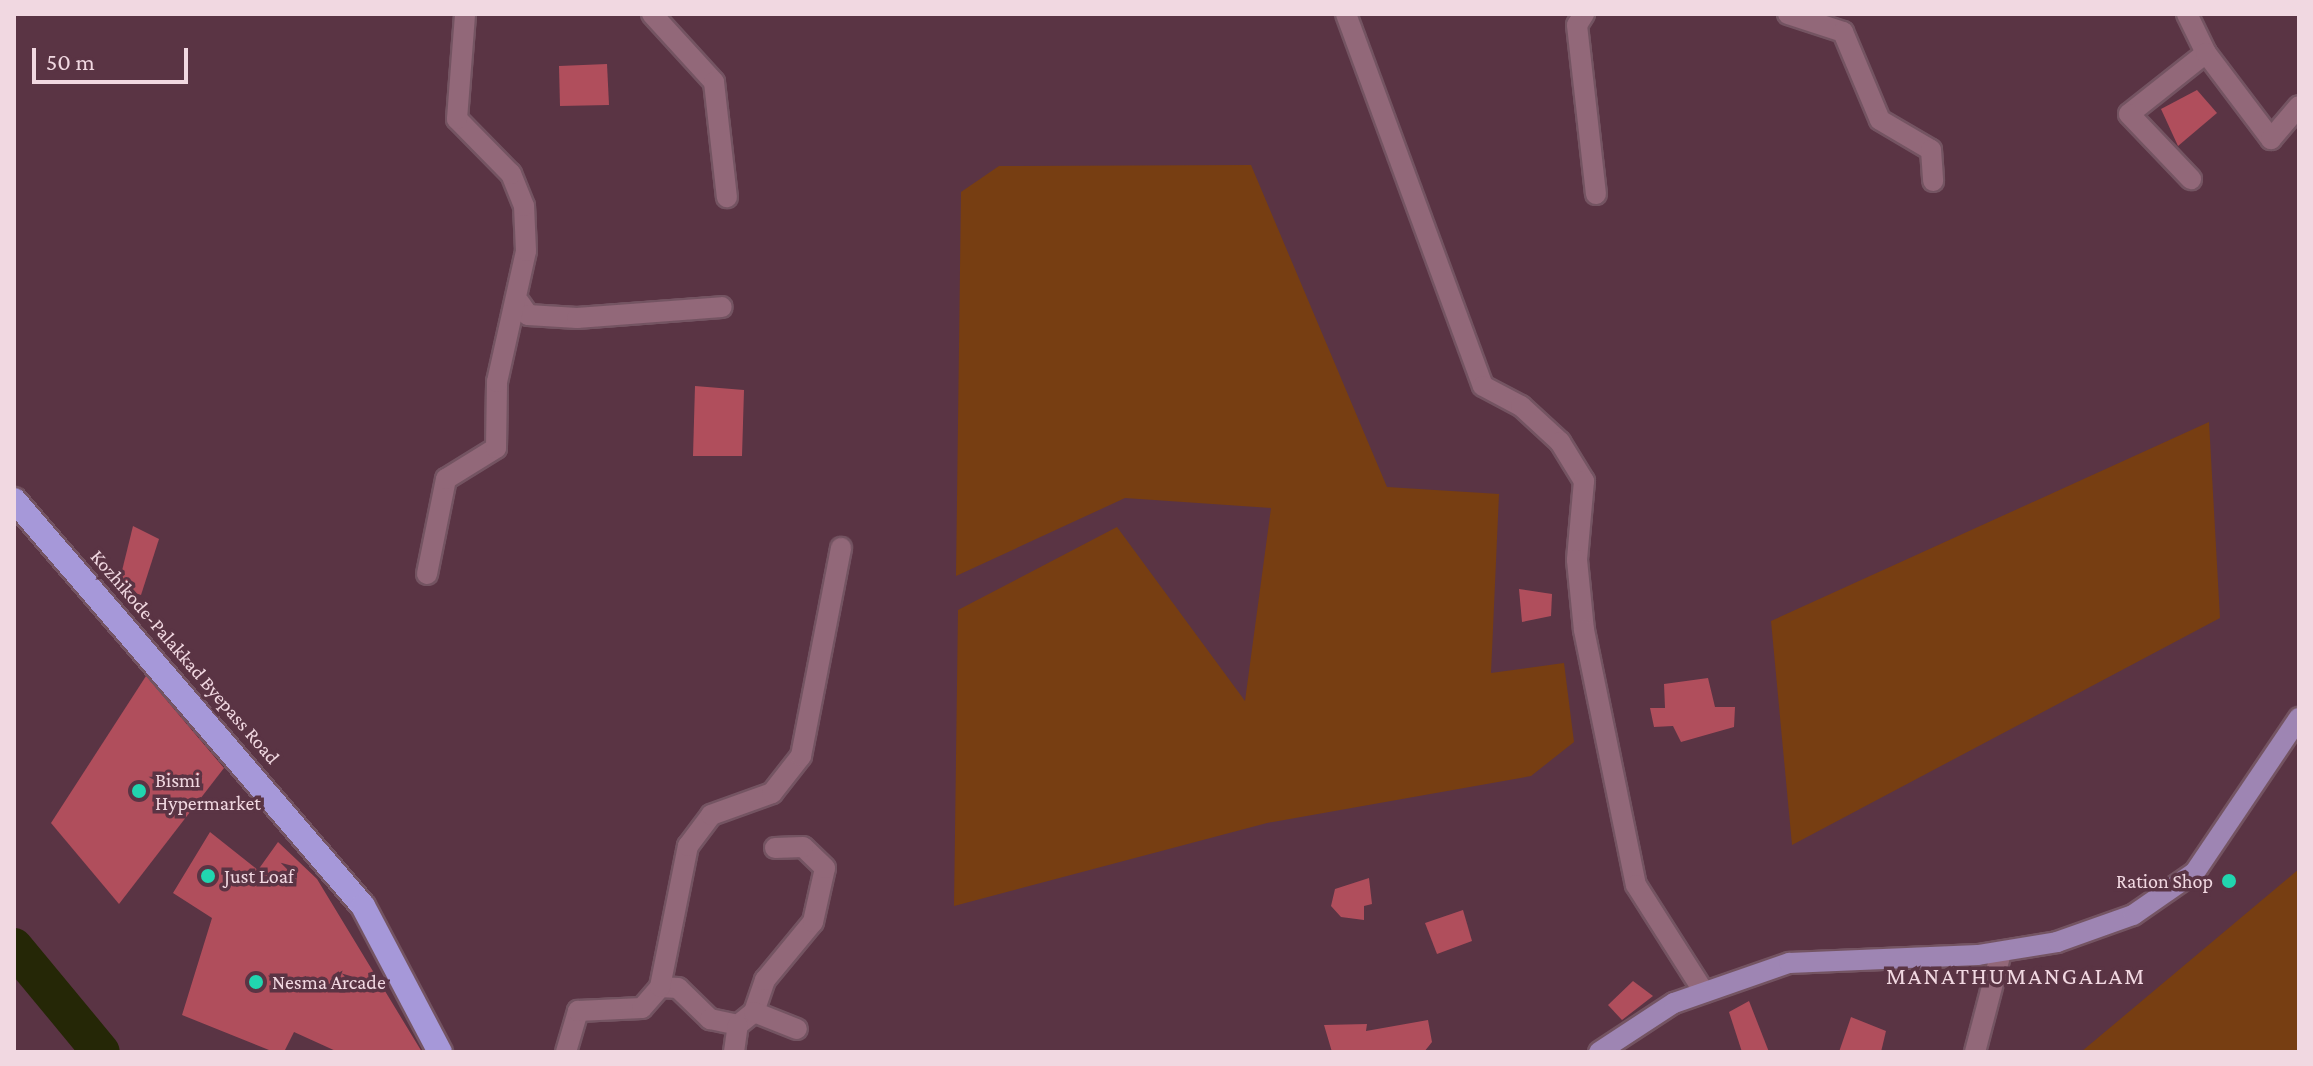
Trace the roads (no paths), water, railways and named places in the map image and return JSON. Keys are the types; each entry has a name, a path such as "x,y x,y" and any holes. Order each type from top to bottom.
{"highway":[{"name":"Kozhikode-Palakkad Byepass Road","path":"14,500 354,894 399,965 440,1052"}],"main road":[{"path":"1599,1052 1674,1003 1789,963 2001,952 2057,942 2133,915 2195,872 2299,718"}],"street":[{"path":"427,574 446,479 496,448 497,382 519,302 524,206 502,163 457,119 465,14"},
{"path":"652,14 714,82 727,197"},
{"path":"1346,14 1483,386 1521,406 1560,442 1584,481 1577,560 1584,630 1636,885 1704,992"},
{"path":"1584,14 1577,25 1596,194"},
{"path":"1788,14 1843,32 1880,120 1931,150 1933,181"},
{"path":"2187,14 2206,53 2271,139 2299,106"},
{"path":"2191,179 2129,114 2206,53"},
{"path":"519,302 528,315 577,318 722,307"},
{"path":"566,1052 578,1011 642,1008 660,987 688,846 711,815 772,793 801,756 841,548"},
{"path":"734,1052 746,1018 765,980 813,922 825,868 803,847 775,848"},
{"path":"1975,1052 2001,952"},
{"path":"660,987 678,988 710,1019 746,1018 797,1029"}],"waterway":[{"path":"14,947 101,1052"}],"place":[{"name":"Bismi Hypermarket","path":"139,791"},
{"name":"Just Loaf","path":"208,876"},
{"name":"Ration Shop","path":"2229,881"},
{"name":"Nesma Arcade","path":"256,982"}],"district":[{"name":"MANATHUMANGALAM","path":"2016,976"}]}
